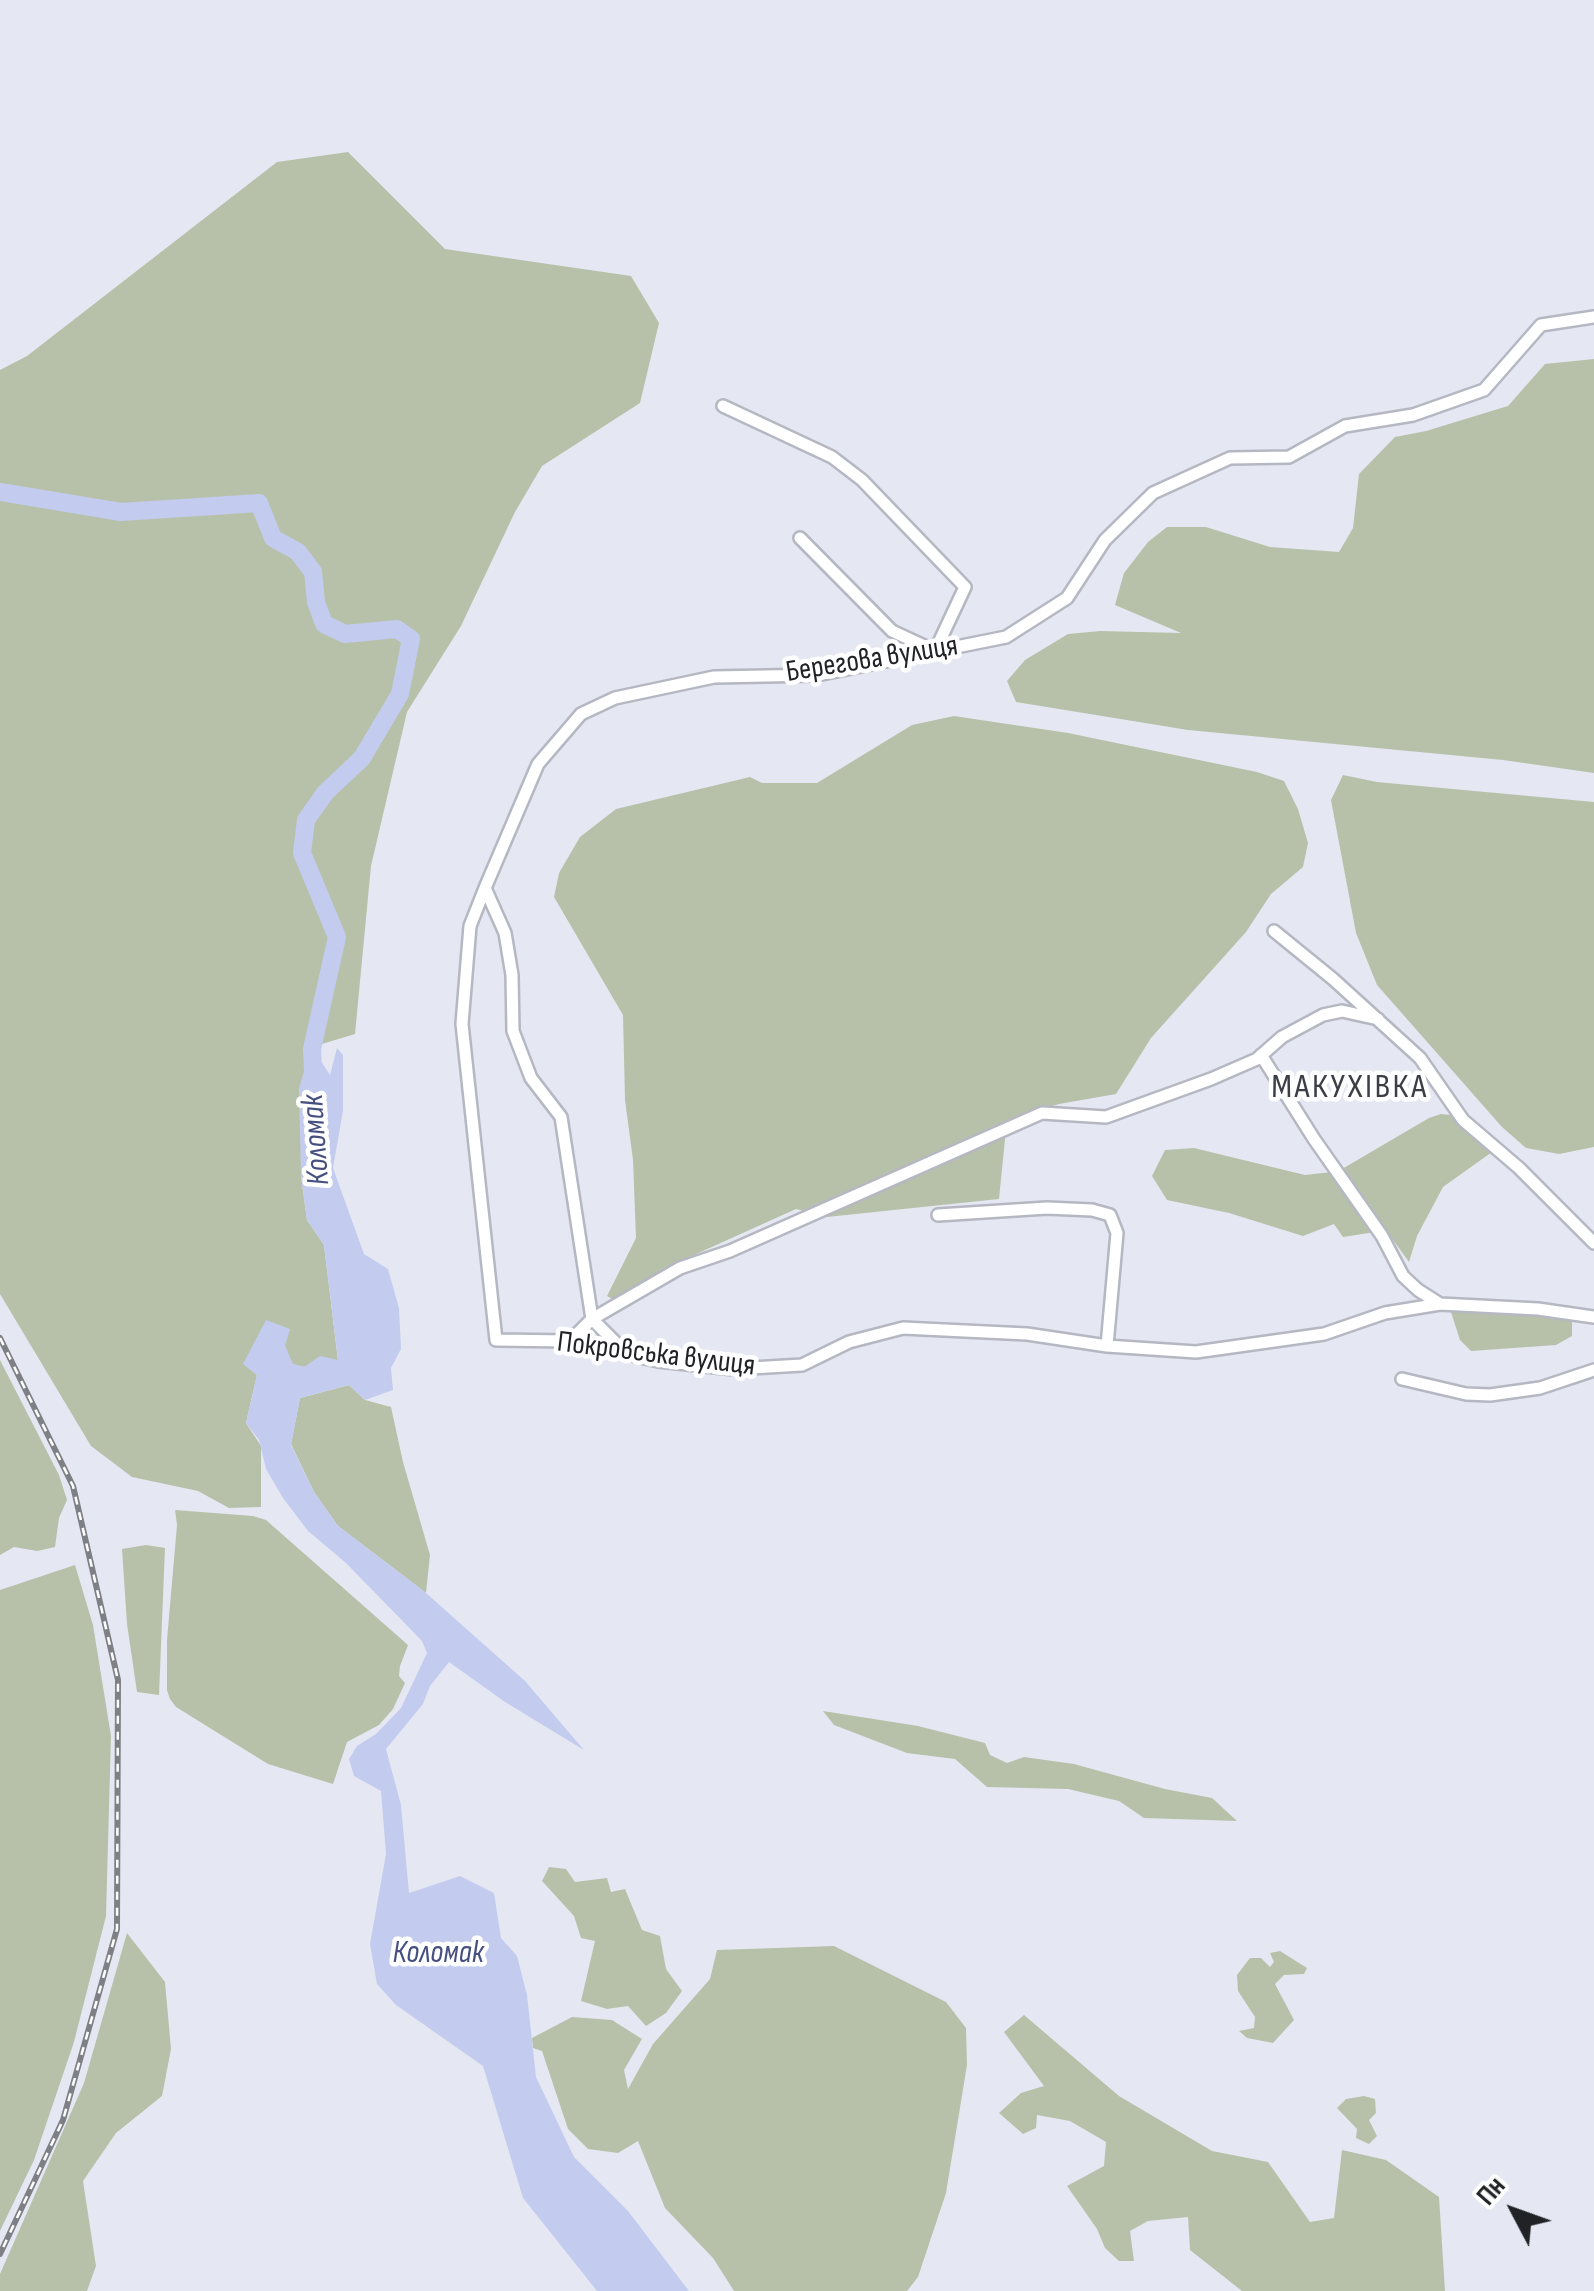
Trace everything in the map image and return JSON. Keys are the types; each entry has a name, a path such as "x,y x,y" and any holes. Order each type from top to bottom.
{"street":[{"name":"Берегова вулиця","path":"496,1340 462,1024 470,926 538,764 581,714 615,698 714,677 817,675 1006,637 1067,598 1105,540 1152,493 1230,458 1289,457 1345,426 1413,416 1484,390 1541,325 1594,318"},
{"path":"724,406 832,456 862,480 965,586 935,651 892,632 800,538"},
{"path":"484,888 505,933 512,974 513,1031 531,1078 561,1117 592,1319 624,1352"},
{"path":"1274,931 1420,1058 1463,1120 1519,1168 1594,1243"},
{"path":"570,1342 592,1319 680,1268 730,1250 1025,1119 1042,1113 1106,1117 1211,1079 1262,1054 1282,1037 1323,1016 1342,1011 1378,1019"},
{"path":"1262,1054 1314,1139 1382,1236 1403,1276 1440,1304"},
{"path":"938,1215 1047,1208 1110,1215 1117,1233 1107,1346"},
{"name":"Покровська вулиця","path":"496,1340 570,1342 696,1365 781,1368 802,1365 848,1342 917,1327 1196,1352 1324,1334 1384,1313 1440,1304 1594,1316"},
{"path":"1402,1379 1490,1396 1540,1388 1594,1370"}],"green space":[{"path":"348,152 445,249 631,276 659,323 640,403 542,466 515,512 461,626 407,712 371,866 355,1034 312,1047 301,1083 301,1176 307,1220 324,1245 338,1361 303,1367 292,1364 285,1346 243,1363 257,1375 246,1423 261,1446 261,1507 229,1508 198,1491 132,1477 91,1446 0,1294 0,370 27,356 277,162"},
{"path":"1594,359 1594,773 1503,760 1188,730 1016,702 1007,681 1025,660 1068,634 1181,633 1115,605 1124,573 1148,542 1167,527 1206,527 1270,547 1339,552 1353,528 1359,474 1395,437 1508,406 1545,364"},
{"path":"954,716 1068,733 1284,781 1308,843 1303,867 1271,894 1246,932 1151,1038 1116,1094 1059,1104 1007,1120 999,1199 827,1217 796,1209 683,1260 625,1306 607,1296 636,1238 633,1160 625,1100 623,1015 554,897 559,873 580,837 616,809 750,777 762,783 817,783 912,725"},
{"path":"1343,775 1377,782 1594,802 1594,1147 1559,1154 1526,1148 1502,1127 1377,985 1356,933 1331,800"},
{"path":"1441,1114 1451,1115 1492,1152 1443,1187 1417,1236 1409,1262 1342,1169"},
{"path":"1194,1148 1305,1175 1332,1172 1375,1232 1343,1237 1334,1224 1303,1236 1229,1213 1167,1200 1152,1176 1165,1150"},
{"path":"1451,1312 1572,1320 1572,1336 1556,1345 1471,1351 1460,1340"},
{"path":"0,1360 59,1475 67,1500 59,1518 55,1547 37,1551 14,1547 0,1555"},
{"path":"349,1385 365,1400 391,1407 430,1555 426,1593 338,1526 314,1492 291,1444 300,1398"},
{"path":"175,1510 266,1520 408,1645 399,1676 405,1683 393,1709 379,1725 347,1742 333,1784 268,1764 176,1707 170,1699 167,1640"},
{"path":"146,1545 165,1548 159,1695 137,1692 127,1624 122,1549"},
{"path":"75,1565 93,1625 111,1736 106,1916 74,2042 34,2160 0,2231 0,1590"},
{"path":"823,1711 918,1726 985,1743 990,1755 1007,1763 1024,1757 1074,1764 1212,1798 1237,1821 1144,1818 1119,1801 1068,1789 987,1787 955,1759 907,1753 834,1725"},
{"path":"549,1867 566,1869 575,1882 607,1878 611,1892 625,1889 642,1930 660,1936 666,1969 682,1991 666,2013 646,2026 628,2006 607,2009 581,2001 595,1941 581,1938 574,1916 542,1881"},
{"path":"127,1933 165,1982 171,2049 162,2096 116,2133 83,2181 96,2266 87,2291 0,2291 0,2274 84,2083"},
{"path":"834,1946 946,2002 966,2028 967,2065 946,2193 918,2277 907,2291 734,2291 713,2258 665,2208 638,2141 618,2153 588,2149 568,2129 542,2051 533,2048 532,2038 572,2017 612,2020 642,2039 624,2070 628,2089 653,2044 710,1979 717,1950"},
{"path":"1280,1951 1307,1968 1304,1974 1284,1975 1275,1984 1294,2020 1273,2043 1247,2038 1239,2031 1254,2028 1255,2017 1238,1991 1237,1975 1250,1958 1261,1958 1270,1967 1274,1962 1270,1953"},
{"path":"1024,2015 1119,2096 1212,2151 1268,2162 1310,2222 1334,2218 1342,2150 1386,2160 1439,2197 1445,2291 1242,2291 1190,2250 1188,2217 1148,2221 1130,2231 1134,2261 1119,2261 1105,2248 1097,2229 1067,2186 1104,2166 1106,2142 1070,2121 1037,2115 1036,2128 1023,2134 999,2113 1021,2093 1044,2086 1004,2032"},
{"path":"1346,2099 1375,2099 1376,2113 1369,2120 1377,2136 1369,2144 1356,2138 1357,2129 1337,2108"}],"water":[{"name":"Коломак","path":"312,1047 330,1075 337,1048 343,1055 343,1111 333,1168 364,1254 388,1269 399,1308 401,1349 391,1368 393,1390 365,1400 349,1385 300,1398 291,1445 314,1492 338,1526 426,1593 525,1681 584,1750 449,1662 430,1686 423,1704 386,1749 401,1805 409,1893 460,1876 494,1893 501,1938 517,1956 527,1995 536,2077 574,2157 628,2211 689,2291 597,2291 523,2198 483,2066 396,2005 377,1984 370,1944 386,1854 381,1791 354,1776 349,1759 357,1746 376,1734 401,1708 427,1653 422,1641 346,1563 308,1531 266,1469 259,1440 246,1423 257,1375 243,1364 266,1320 290,1329 285,1346 293,1364 304,1367 320,1356 338,1360 324,1245 307,1220 301,1176 299,1088"}],"waterway":[{"name":"Коломак","path":"0,492 121,512 259,503 273,538 298,552 313,572 316,602 324,624 345,634 397,629 411,639 400,694 362,758 325,793 306,820 302,853 337,937 312,1049 313,1070"}],"railway":[{"path":"0,1338 73,1486 118,1680 117,1929 63,2120 0,2254"}],"district":[{"name":"МАКУХІВКА","path":"1350,1088"}]}
